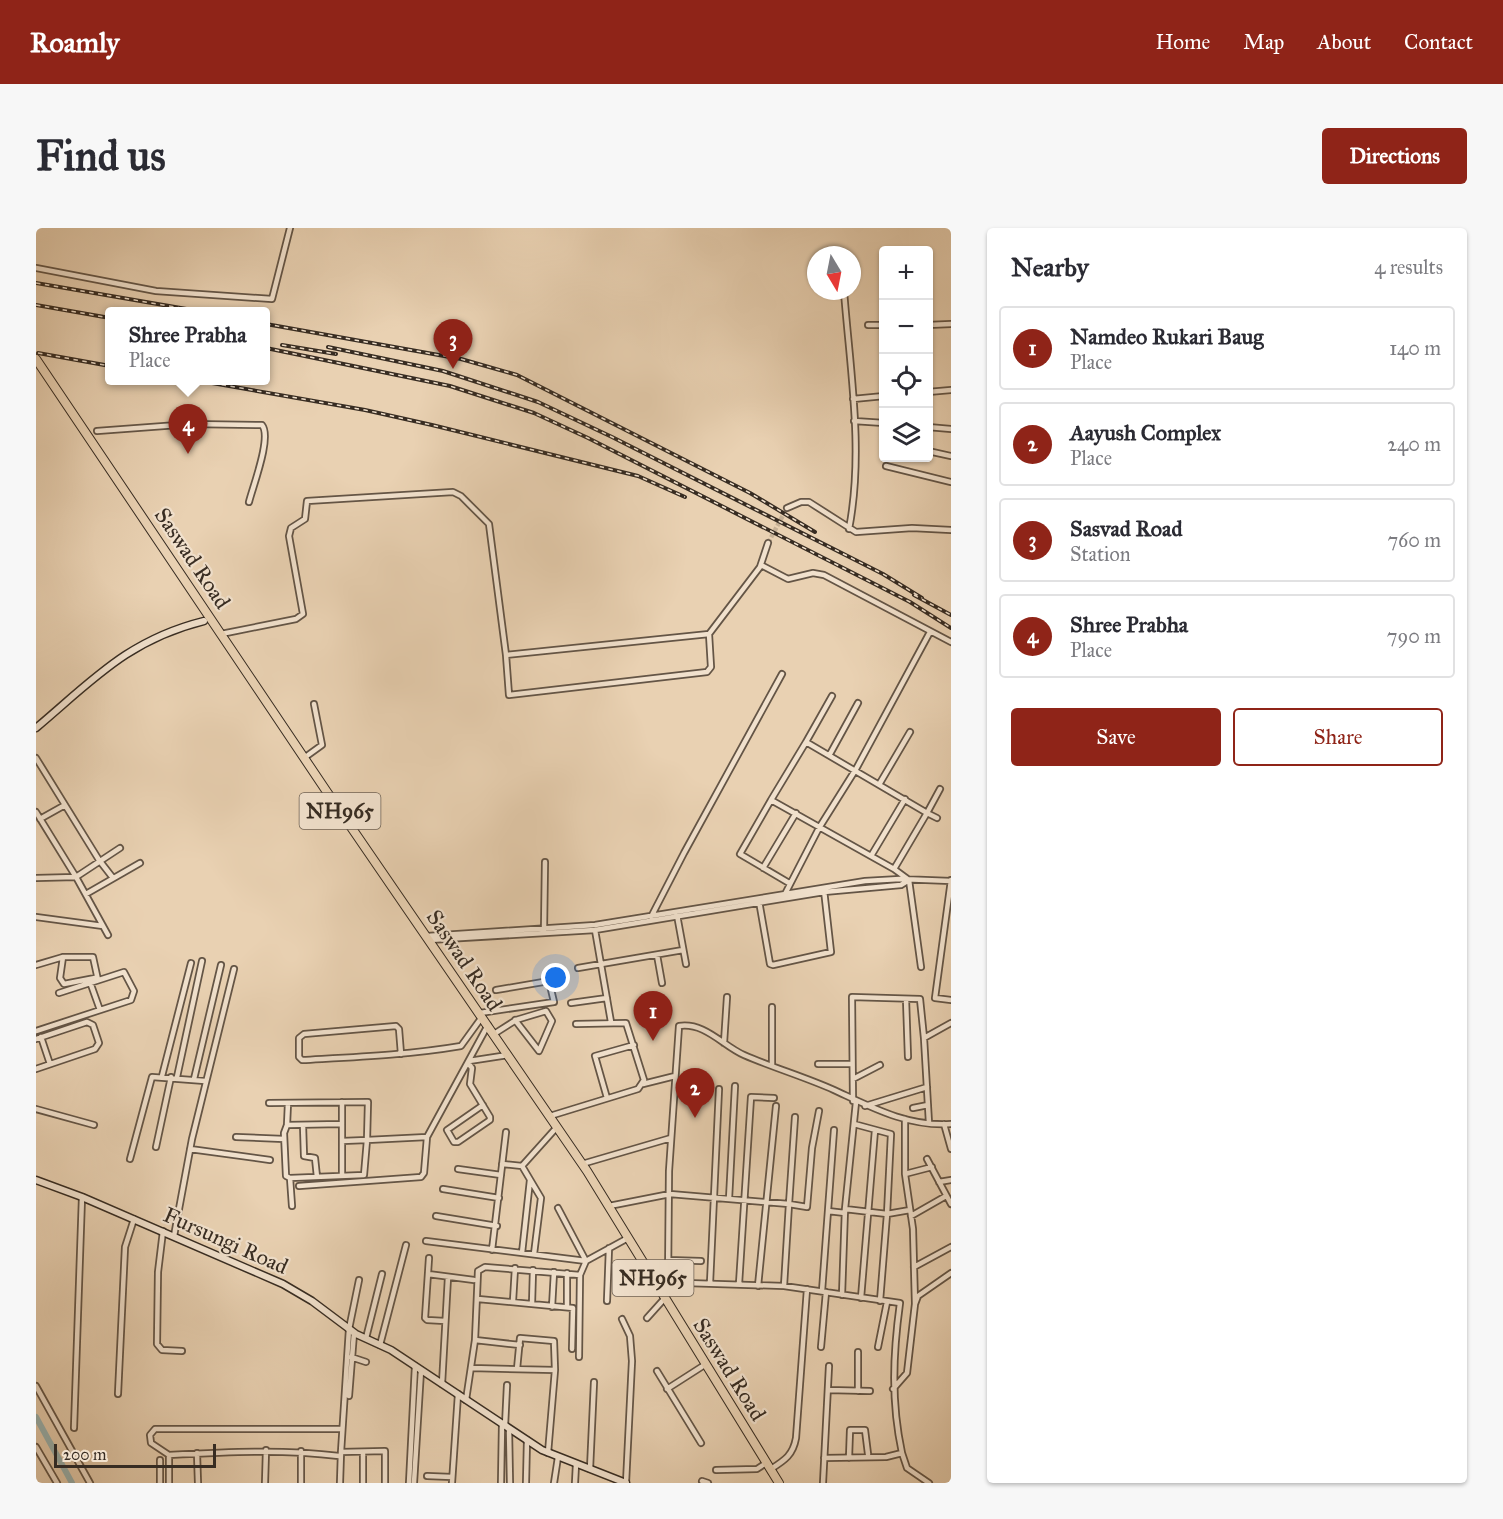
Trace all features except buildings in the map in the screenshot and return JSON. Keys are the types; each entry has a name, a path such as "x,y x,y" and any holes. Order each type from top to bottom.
{"highway":[{"name":"Saswad Road","path":"36,359 304,758 582,1164 779,1483"}],"street":[{"path":"36,268 156,291 272,299 290,228"},
{"path":"845,300 853,399 856,474 849,529"},
{"path":"933,325 951,324"},
{"path":"868,325 879,325"},
{"path":"933,392 951,390"},
{"path":"853,399 879,396"},
{"path":"854,421 879,423"},
{"path":"97,431 191,424 262,425 266,432 265,443 249,502"},
{"path":"933,427 951,429"},
{"path":"933,452 951,456"},
{"path":"886,466 951,482"},
{"path":"221,634 296,619 303,614 289,536 291,528 304,519 307,501 453,492 461,496 489,524 509,696 707,672 711,668 709,634 760,565 768,543"},
{"path":"787,508 801,502 809,502 849,529 862,532 912,528 951,530"},
{"path":"760,565 788,579 813,573 824,575 951,642"},
{"path":"36,728 97,674 141,644 168,631 204,621"},
{"path":"784,897 789,883 819,828 856,769 930,632"},
{"path":"506,655 709,634"},
{"path":"651,919 782,674"},
{"path":"789,883 740,854 832,696"},
{"path":"830,754 858,703"},
{"path":"304,758 322,745 314,704"},
{"path":"880,783 910,732"},
{"path":"806,742 937,818"},
{"path":"36,758 99,860 114,878"},
{"path":"894,869 940,789"},
{"path":"871,856 905,799"},
{"path":"771,800 894,869 909,880 921,967"},
{"path":"40,819 65,805"},
{"path":"36,812 108,935"},
{"path":"763,868 796,813"},
{"path":"36,878 76,877 120,848"},
{"path":"544,930 545,862"},
{"path":"86,894 140,863"},
{"path":"428,938 595,928 823,890 901,885 909,880 951,880 935,998 951,1000"},
{"path":"759,901 770,964 783,963 831,952 823,890"},
{"path":"677,915 686,964"},
{"path":"36,917 103,926"},
{"path":"595,928 611,1022"},
{"path":"578,968 683,950"},
{"path":"657,955 662,983"},
{"path":"36,1031 131,1000 134,991 124,972 64,984 60,978 63,957"},
{"path":"36,965 63,957 93,957 97,979"},
{"path":"156,1147 202,961"},
{"path":"162,1076 191,963"},
{"path":"194,1079 220,965"},
{"path":"174,1236 205,1081 234,969"},
{"path":"59,993 97,979"},
{"path":"401,1054 399,1029 396,1026 304,1034 299,1038 299,1057 302,1060 401,1054 461,1046 481,1015 554,1002 549,981 496,990"},
{"path":"90,982 100,1010"},
{"path":"724,1043 727,997"},
{"path":"842,1295 845,1211 854,1124 852,997 920,999 929,1123"},
{"path":"571,1003 607,998"},
{"path":"906,999 908,1057"},
{"path":"772,1007 772,1065"},
{"path":"494,1034 515,1020 547,1012 552,1021 539,1051 515,1020"},
{"path":"36,1069 95,1049 99,1043 93,1025 87,1022 39,1038 50,1064"},
{"path":"576,1024 626,1023 634,1045 643,1084"},
{"path":"924,1038 951,1023"},
{"path":"299,1186 421,1177 424,1173 427,1137 488,1025"},
{"path":"668,1282 671,1138 679,1026 700,1029 743,1055 837,1092 865,1106 905,1119 951,1124"},
{"path":"607,1098 595,1056 634,1045"},
{"path":"469,1062 508,1055"},
{"path":"469,1062 472,1068 470,1084 483,1105 490,1117 490,1121 454,1142 447,1130 483,1105"},
{"path":"818,1064 852,1064"},
{"path":"852,1079 880,1065"},
{"path":"550,1116 638,1089 643,1084 675,1076"},
{"path":"130,1159 152,1077 205,1081"},
{"path":"729,1199 735,1086"},
{"path":"865,1106 927,1087"},
{"path":"710,1283 719,1089"},
{"path":"739,1284 751,1097 774,1098"},
{"path":"342,1102 342,1175"},
{"path":"269,1103 368,1102 365,1174 290,1178 285,1174 284,1139 288,1103"},
{"path":"913,1108 928,1105"},
{"path":"758,1286 776,1106"},
{"path":"36,1109 94,1125"},
{"path":"609,1206 670,1194 807,1207 812,1148 819,1111"},
{"path":"784,1286 795,1117"},
{"path":"905,1119 904,1174 910,1213 915,1304"},
{"path":"287,1125 342,1124"},
{"path":"854,1124 891,1134 880,1301"},
{"path":"944,1124 951,1149"},
{"path":"303,1125 304,1156 315,1158 317,1177"},
{"path":"522,1166 557,1127"},
{"path":"821,1347 834,1130"},
{"path":"861,1298 875,1130"},
{"path":"492,1250 497,1226 506,1132"},
{"path":"237,1137 284,1139"},
{"path":"342,1141 427,1137"},
{"path":"582,1164 671,1138"},
{"path":"190,1149 270,1160"},
{"path":"927,1159 948,1194 951,1204"},
{"path":"502,1164 522,1166"},
{"path":"522,1166 542,1202 534,1254"},
{"path":"904,1174 932,1167"},
{"path":"458,1169 501,1175"},
{"path":"290,1178 292,1206"},
{"path":"522,1253 530,1179"},
{"name":"Fursungi Road","path":"36,1180 163,1231 283,1284 312,1301 352,1331 392,1350 548,1453 626,1483"},
{"path":"939,1182 951,1180"},
{"path":"443,1190 499,1198"},
{"path":"828,1211 910,1213 948,1194"},
{"path":"74,1428 82,1197"},
{"path":"558,1208 586,1261"},
{"path":"436,1215 497,1226"},
{"path":"118,1394 125,1247 134,1219"},
{"path":"163,1231 158,1272 157,1344 162,1350 182,1351"},
{"path":"426,1241 586,1261 628,1238"},
{"path":"380,1345 406,1245"},
{"path":"914,1267 951,1247"},
{"path":"607,1301 609,1248"},
{"path":"429,1257 425,1318 445,1321"},
{"path":"668,1260 701,1261"},
{"path":"579,1357 580,1275 586,1261"},
{"path":"466,1400 475,1340 478,1271 481,1268 515,1268 580,1275"},
{"path":"513,1301 515,1268"},
{"path":"532,1304 533,1270"},
{"path":"552,1306 554,1272"},
{"path":"893,1389 907,1373 915,1304 918,1296 951,1273"},
{"path":"366,1338 382,1274"},
{"path":"428,1274 474,1280"},
{"path":"567,1274 567,1307"},
{"path":"442,1384 448,1277"},
{"path":"340,1483 342,1429 359,1280"},
{"path":"655,1281 784,1286 900,1303 894,1351 893,1389 902,1453 907,1468 929,1483"},
{"path":"716,1470 756,1469 789,1458 794,1451 807,1289"},
{"path":"647,1318 665,1298"},
{"path":"478,1299 573,1308 572,1348"},
{"path":"878,1347 886,1302"},
{"path":"622,1319 630,1336 632,1361 626,1483"},
{"path":"349,1396 352,1331"},
{"path":"517,1369 520,1338 554,1341 555,1370 548,1453"},
{"path":"475,1340 520,1345"},
{"path":"858,1352 858,1391"},
{"path":"351,1357 366,1362"},
{"path":"667,1389 706,1364"},
{"path":"824,1483 829,1366"},
{"path":"409,1483 418,1368"},
{"path":"414,1483 418,1368"},
{"path":"471,1368 555,1370"},
{"path":"657,1371 701,1443"},
{"path":"590,1469 594,1382"},
{"path":"501,1483 507,1385"},
{"path":"36,1386 90,1483"},
{"path":"828,1390 870,1391"},
{"path":"452,1483 458,1394"},
{"path":"506,1426 510,1483"},
{"path":"342,1429 152,1430 151,1443 169,1455 246,1454 266,1450 340,1454 385,1451 385,1483"},
{"path":"849,1458 850,1430 865,1430 868,1454"},
{"path":"526,1483 527,1440"},
{"path":"36,1447 57,1483"},
{"path":"265,1483 266,1450"},
{"path":"301,1451 301,1483"},
{"path":"363,1452 363,1483"},
{"path":"197,1453 198,1483"},
{"path":"824,1458 886,1457 902,1453"},
{"path":"169,1455 169,1483"},
{"path":"554,1483 558,1457"},
{"path":"160,1460 160,1483"},
{"path":"575,1483 576,1464"},
{"path":"428,1476 452,1477"}],"waterway":[{"path":"36,1417 72,1483"}],"tunnel":[{"path":"768,543 787,508"}],"railway":[{"path":"36,283 175,307"},
{"path":"36,305 105,317"},
{"path":"270,325 461,359 517,375 750,493 815,532"},
{"path":"282,345 336,354"},
{"path":"328,347 443,371 538,402 883,574 922,598"},
{"path":"270,349 450,386 534,413 588,438 910,602 951,628"},
{"path":"38,353 105,365"},
{"path":"223,385 365,410 432,425 638,476 685,497"},
{"path":"914,595 951,615"}],"place":[{"name":"Sasvad Road","path":"453,369"},
{"name":"Shree Prabha","path":"188,454"},
{"name":"Namdeo Rukari Baug","path":"653,1041"},
{"name":"Aayush Complex","path":"695,1118"}]}
